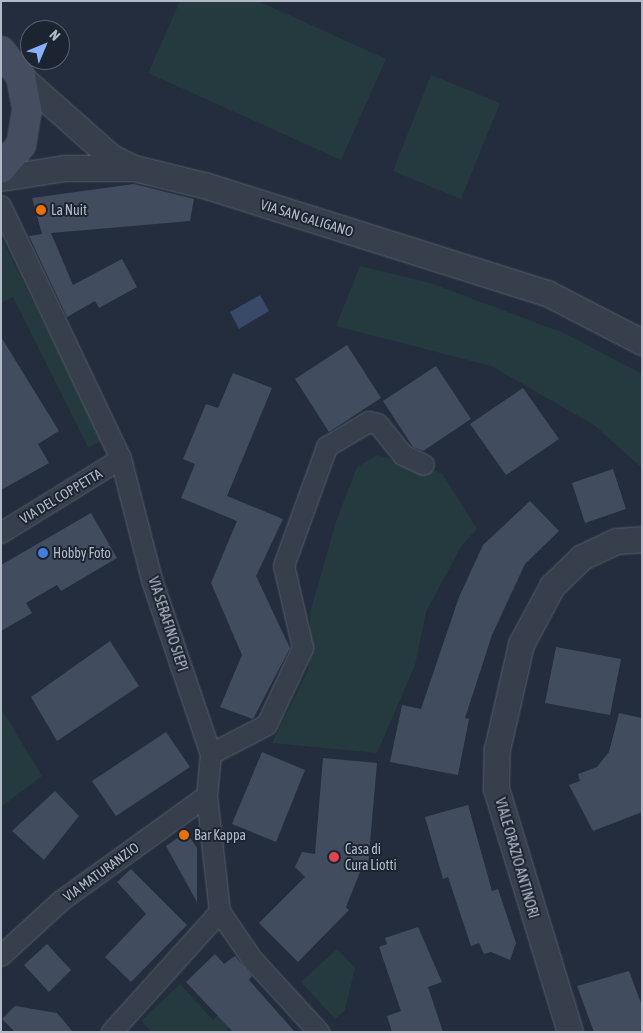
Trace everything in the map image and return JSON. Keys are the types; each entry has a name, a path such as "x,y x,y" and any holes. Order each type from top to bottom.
{"main road":[{"name":"VIA SAN GALIGANO","path":"1,51 21,77"},
{"path":"1,170 21,145 27,109 21,77"}],"street":[{"name":"VIA SAN GALIGANO","path":"21,77 106,152 134,168 204,185 547,293 642,342"},
{"path":"1,178 64,168 134,168"},
{"name":"VIA SERAFINO SIEPI","path":"1,206 121,459 152,580 211,754 207,796 220,912 253,960 319,1032"},
{"path":"211,754 267,725 302,648 284,566 327,447 369,422 378,424 403,455 424,465"},
{"name":"VIA DEL COPPETTA","path":"1,533 121,459"},
{"name":"VIALE ORAZIO ANTINORI","path":"570,1032 496,788 497,749 520,644 552,586 582,557 616,541 642,539"},
{"name":"VIA MATURANZIO","path":"1,956 61,901 207,796"},
{"path":"112,1032 220,912"}],"green space":[{"path":"180,1 258,1 386,59 341,160 148,73"},
{"path":"431,75 500,103 461,199 393,171"},
{"path":"1,237 102,441 88,447 13,297 1,303"},
{"path":"360,266 430,283 566,334 642,374 642,468 594,425 491,366 336,326"},
{"path":"377,455 442,473 477,529 462,545 426,612 415,665 377,753 272,743 309,668 310,613 336,522 357,467"},
{"path":"1,708 42,776 1,807"},
{"path":"337,949 355,968 345,1010 335,1019 301,982"},
{"path":"180,984 213,1020 233,1000 247,1014 225,1032 152,1032 141,1021"}],"water":[{"path":"260,295 269,311 239,329 230,312"}],"building":[{"path":"134,184 194,199 190,221 51,233 73,285 122,259 137,287 99,308 95,301 67,317 29,236 42,234 32,198"},
{"path":"1,337 59,431 38,444 49,463 1,490"},
{"path":"347,345 381,398 329,432 295,379"},
{"path":"436,366 471,419 423,451 413,447 383,401"},
{"path":"233,373 272,388 227,496 283,519 256,576 290,648 253,719 220,707 242,655 211,583 237,521 181,498 195,464 183,459 206,404 218,408"},
{"path":"523,388 559,439 506,475 470,424"},
{"path":"613,469 626,509 585,523 572,483"},
{"path":"530,501 559,531 525,564 492,635 465,718 469,719 458,775 390,762 402,705 421,709 459,597 483,545"},
{"path":"91,513 117,558 61,591 57,585 26,603 32,613 1,631 1,565"},
{"path":"110,641 139,686 57,741 31,697"},
{"path":"556,647 621,659 610,715 545,703"},
{"path":"619,713 642,718 642,812 593,831 569,785 580,781 578,774 597,767 609,752"},
{"path":"166,732 190,767 116,816 92,781"},
{"path":"262,752 305,770 276,842 232,824"},
{"name":"Casa di Cura Liotti","path":"323,758 377,763 368,866 362,867 346,907 349,910 298,962 259,923 305,877 295,867 302,852 315,854"},
{"path":"55,791 79,816 44,860 12,831"},
{"path":"468,805 492,891 498,889 516,943 510,960 491,952 484,954 479,943 471,946 448,877 443,879 425,817"},
{"path":"186,832 197,848 197,902 166,846"},
{"path":"131,869 187,925 131,982 105,957 146,914 117,882"},
{"path":"418,927 442,982 428,987 443,1032 392,1032 387,1016 401,1011 379,947 387,944 385,938"},
{"path":"47,944 71,970 49,992 24,965"},
{"path":"215,954 224,964 235,956 252,976 249,980 295,1032 233,1032 186,982"},
{"path":"629,971 642,1006 642,1032 594,1032 577,986"},
{"path":"15,1006 57,1013 73,1032 15,1032 2,1019"}],"place":[{"name":"La Nuit","path":"41,210"},
{"name":"Hobby Foto","path":"43,553"},
{"name":"Bar Kappa","path":"184,835"},
{"name":"Casa di Cura Liotti","path":"334,857"}]}
